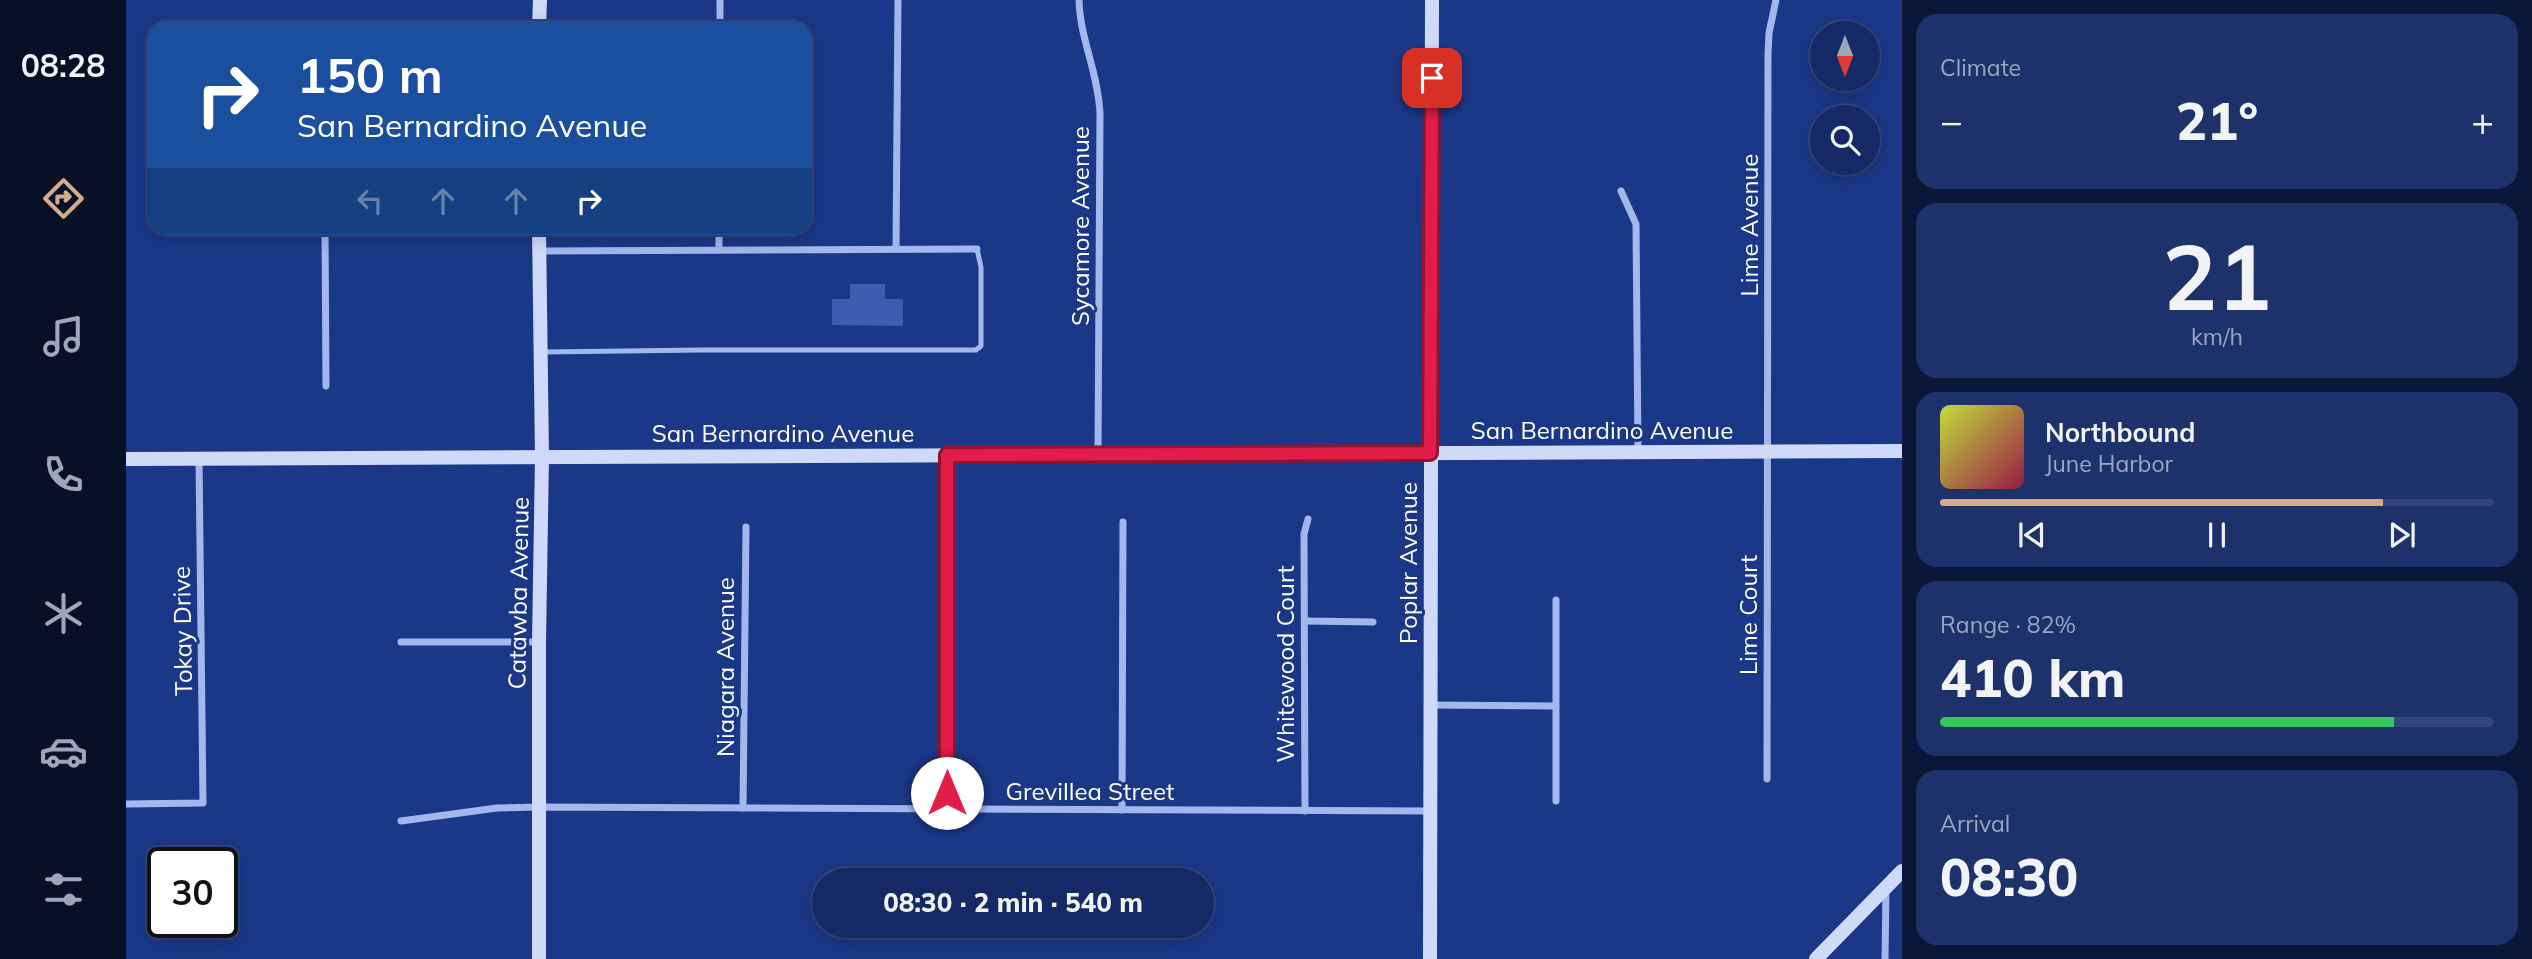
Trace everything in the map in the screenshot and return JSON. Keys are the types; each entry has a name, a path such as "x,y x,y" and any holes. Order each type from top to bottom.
{"main road":[{"path":"539,21 540,0"},
{"name":"Poplar Avenue","path":"1430,959 1432,0"},
{"name":"Catawba Avenue","path":"539,235 542,457 539,959"},
{"name":"San Bernardino Avenue","path":"126,460 1902,451"},
{"path":"1816,959 1896,880"}],"street":[{"path":"720,0 720,21"},
{"path":"896,248 898,0"},
{"name":"Sycamore Avenue","path":"1079,0 1081,24 1099,88 1098,455"},
{"name":"Lime Avenue","path":"1767,451 1768,55 1769,33 1776,0"},
{"path":"1621,191 1636,224 1638,452"},
{"path":"325,235 326,386"},
{"path":"719,235 719,250"},
{"path":"539,251 977,249"},
{"name":"Lime Court","path":"1767,451 1767,779"},
{"path":"947,455 947,809"},
{"name":"Tokay Drive","path":"126,804 203,803 200,459"},
{"name":"Whitewood Court","path":"1305,811 1304,534 1308,519"},
{"path":"1122,810 1124,522"},
{"name":"Niagara Avenue","path":"743,808 746,527"},
{"path":"1556,600 1556,801"},
{"path":"1305,621 1373,622"},
{"path":"401,642 539,642"},
{"path":"1430,705 1555,706"},
{"name":"Grevillea Street","path":"401,821 497,808 539,807 1430,811"},
{"path":"1885,959 1896,880"}],"lane":[{"path":"540,353 701,349 976,349 981,346 981,267 977,249"}],"building":[{"path":"850,284 885,284 885,299 903,299 903,326 832,325 832,299 850,299"}],"route":[{"path":"947,793 947,455 1430,453 1432,78"}]}
